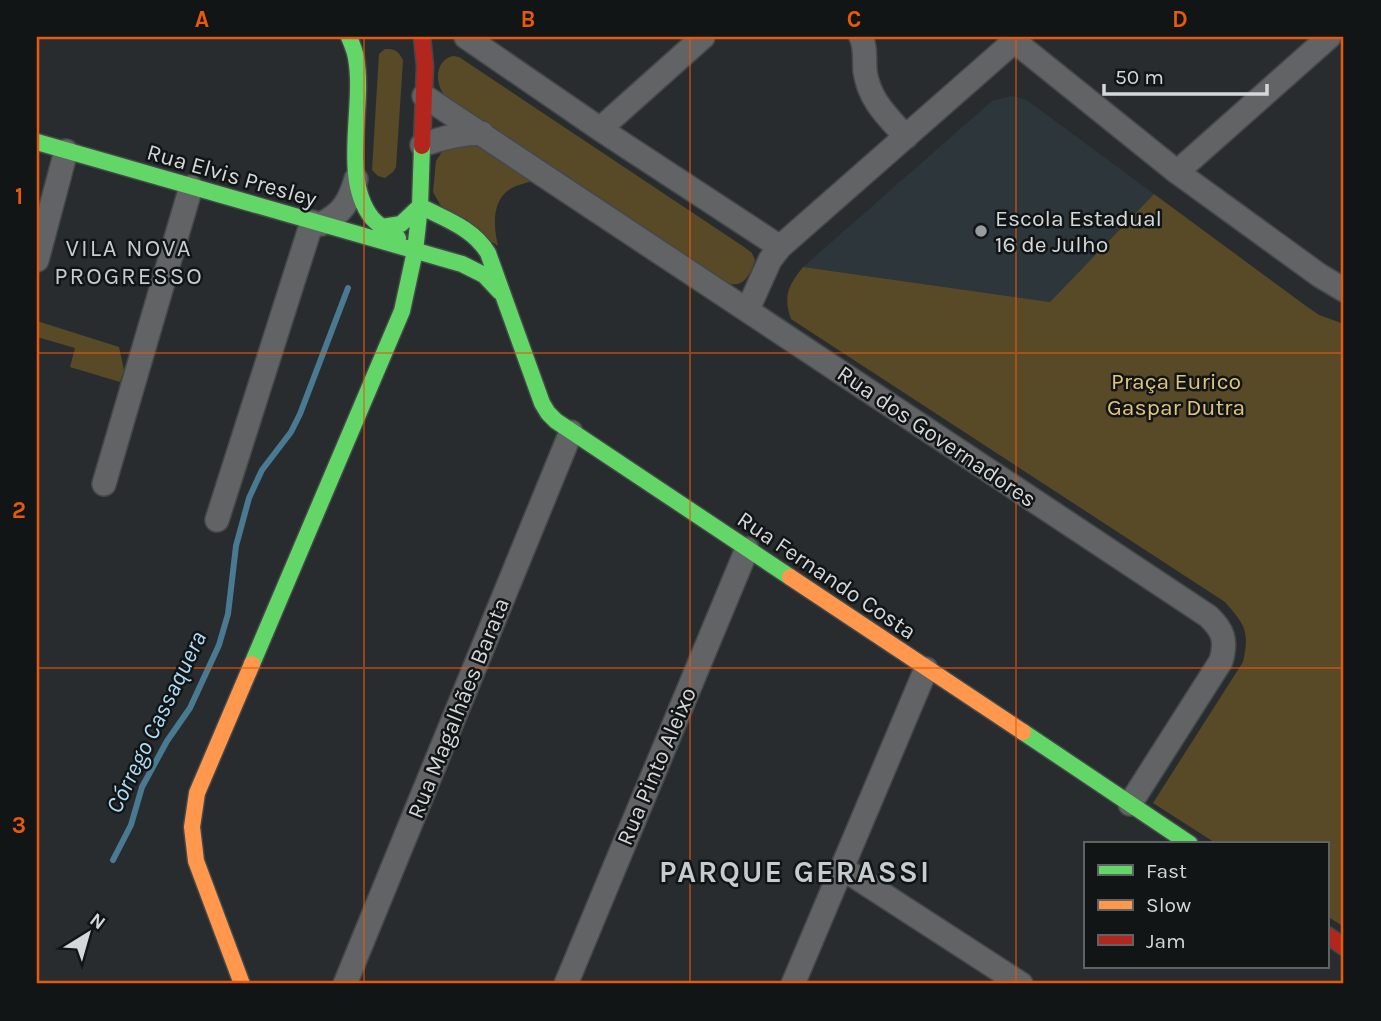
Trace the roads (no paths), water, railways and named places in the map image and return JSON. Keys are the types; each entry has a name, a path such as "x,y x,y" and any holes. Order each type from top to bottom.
{"street":[{"path":"217,520 316,223 337,215 351,197 356,179 358,82 356,60 349,37"},
{"path":"242,984 196,862 191,819 203,780 402,311 415,251 420,206 425,66 422,37"},
{"path":"466,37 780,247"},
{"path":"600,129 703,37"},
{"path":"1177,172 1303,45 1329,37"},
{"path":"865,39 866,73 877,104 906,137"},
{"path":"748,309 770,260 780,247 1016,39 1177,172 1319,275 1344,290"},
{"name":"Rua dos Governadores","path":"424,96 748,309 1218,625 1225,650 1222,661 1130,804"},
{"path":"422,145 452,135 482,133"},
{"name":"Rua Elvis Presley","path":"37,142 415,251"},
{"path":"37,260 66,151"},
{"path":"356,179 365,209 372,218 415,251"},
{"path":"104,484 191,187"},
{"path":"382,227 401,224 420,206"},
{"name":"Rua Fernando Costa","path":"420,206 476,236 485,247 548,413 571,432 1187,842"},
{"name":"Rua Fernando Costa","path":"415,251 473,268 493,283 501,293"},
{"name":"Rua Magalhães Barata","path":"345,984 571,432"},
{"name":"Rua Pinto Aleixo","path":"566,984 747,548"},
{"path":"793,984 926,669"},
{"path":"842,868 1021,984"},
{"path":"1328,936 1344,947"}],"waterway":[{"name":"Córrego Cassaquera","path":"113,860 131,825 142,787 167,741 190,708 219,645 228,614 236,546 249,498 262,470 291,432 300,414 348,288"}],"place":[{"name":"Escola Estadual 16 de Julho","path":"981,231"}],"district":[{"name":"VILA NOVA PROGRESSO","path":"129,262"},
{"name":"PARQUE GERASSI","path":"795,872"}],"park label":[{"name":"Praça Eurico Gaspar Dutra","path":"1176,394"}]}
